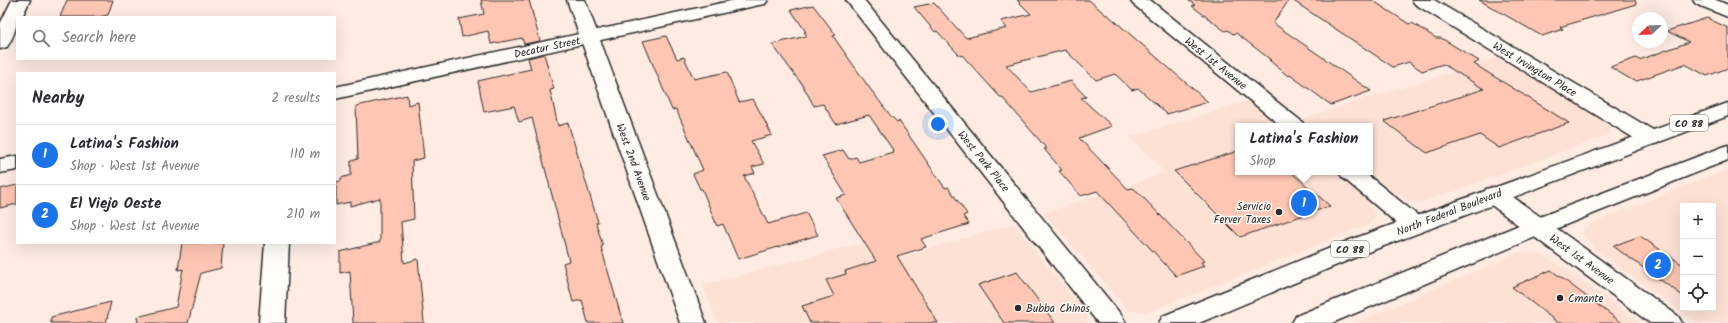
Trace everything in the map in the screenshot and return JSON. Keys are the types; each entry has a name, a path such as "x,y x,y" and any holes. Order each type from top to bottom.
{"street":[{"path":"0,43 21,0"},
{"name":"West 2nd Avenue","path":"576,0 693,323"},
{"name":"Decatur Street","path":"336,92 759,0"},
{"name":"West Park Place","path":"855,0 1113,323"},
{"name":"West 1st Avenue","path":"1139,0 1290,123"},
{"name":"West Irvington Place","path":"1421,0 1650,138"},
{"path":"1702,0 1728,12"},
{"name":"North Federal Boulevard","path":"1172,323 1414,225 1728,109"},
{"path":"1305,323 1537,227 1728,152"},
{"path":"0,166 16,162"},
{"path":"1354,175 1414,225"},
{"name":"West 1st Avenue","path":"1494,195 1669,323"},
{"path":"272,323 277,244"}],"shaded area":[{"path":"1499,57 1596,115 1610,128 1608,135 1426,201 1414,202 1394,193 1372,175 1373,175 1373,123 1307,123 1302,119"},
{"path":"1248,101 1274,123 1235,123 1235,175 1337,175 1369,202 1376,215 1370,224 1149,312 1129,311 1044,213 1165,173 1130,137"},
{"path":"1728,169 1728,323 1697,323 1680,311 1716,311 1716,203 1680,203 1680,311 1595,250 1582,232 1592,223"},
{"path":"1013,224 1087,314 1087,323 718,323 703,285 874,240 887,261"},
{"path":"1520,252 1538,253 1563,267 1640,323 1355,323"}],"building":[{"path":"67,0 113,0 108,15 60,16"},
{"path":"481,0 529,0 540,41 524,44 522,38 491,44 488,31 462,37 459,19 484,14"},
{"path":"1017,0 1089,0 1208,102 1167,114 1138,88 1132,90 1115,74 1096,80 1065,50 1006,65 1031,92 1071,81 1086,97 1081,98 1112,126 1079,138 1128,189 1133,188 1138,192 1204,261 1201,262 1204,266 1176,276 1097,191 1081,196 1059,171 1062,170 1044,149 1047,149 1002,97 1000,97 962,55 960,56 937,31 935,32 914,7 934,3 966,38 1007,28 1001,21 1031,14"},
{"path":"1188,0 1289,0 1273,23 1371,91 1331,105 1290,75 1288,76 1269,60 1271,60 1236,33 1233,34 1228,30 1225,31 1192,6 1195,5"},
{"path":"1292,0 1372,0 1409,24 1412,23 1436,38 1441,38 1479,61 1474,64 1569,123 1499,148 1480,135 1427,153 1384,121 1484,89 1443,64 1422,71 1409,62 1393,67"},
{"path":"1479,0 1635,0 1636,4 1560,27 1563,29 1542,36"},
{"path":"813,5 836,35 833,36 868,86 890,115 897,122 899,121 945,188 948,187 967,214 963,216 969,224 921,239 926,247 897,256 938,323 810,323 802,306 834,296 826,280 846,274 845,271 876,261 836,198 846,195 822,156 843,150 849,159 856,157 859,162 893,152 869,115 836,124 823,104 814,106 801,82 772,44 807,36 804,32 806,32 791,10"},
{"path":"1707,18 1728,28 1728,68 1707,76 1685,64 1637,81 1632,80 1610,67 1636,58 1639,60 1689,42 1668,31"},
{"path":"666,36 677,59 684,57 694,79 727,72 739,102 753,99 772,135 751,141 764,164 752,167 755,173 744,176 768,224 806,213 818,235 738,259 723,224 717,226 702,189 700,189 693,174 703,170 676,109 672,110 643,41"},
{"path":"544,54 554,89 550,90 558,126 568,123 598,222 596,223 603,246 601,247 623,323 588,323 582,300 573,302 563,263 569,261 532,118 519,122 514,106 484,112 478,81 531,69 528,58"},
{"path":"407,95 408,105 418,102 424,158 412,161 414,219 401,222 404,263 418,259 424,323 353,323 350,271 340,273 340,252 380,242 380,198 350,206 350,202 336,205 336,182 341,181 341,178 351,175 351,161 358,159 356,106"},
{"path":"1235,152 1235,175 1294,175 1330,206 1240,237 1174,171"},
{"path":"16,185 16,204 0,208 0,189"},
{"path":"1640,236 1680,263 1680,294 1613,246"},
{"path":"182,244 223,244 221,268 201,273 188,323 138,323 137,317 176,307 183,269 178,270"},
{"path":"1551,270 1622,323 1558,323 1512,287"},
{"path":"1017,272 1055,323 1004,323 978,285"},
{"path":"111,302 106,323 51,323 51,317"}],"place":[{"name":"Latina's Fashion","path":"1304,203"},
{"name":"Servicio Ferver Taxes","path":"1279,212"},
{"name":"El Viejo Oeste","path":"1658,265"},
{"name":"Cmante","path":"1560,298"},
{"name":"Bubba Chinos","path":"1018,308"}]}
